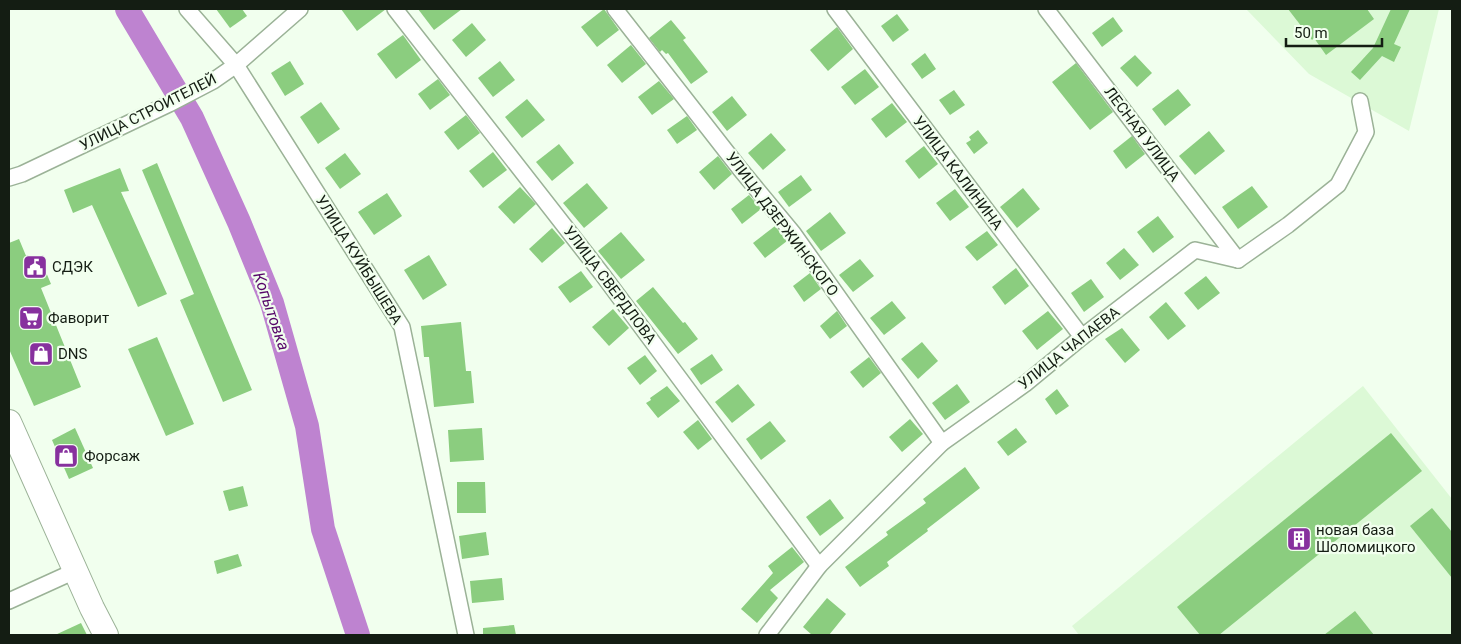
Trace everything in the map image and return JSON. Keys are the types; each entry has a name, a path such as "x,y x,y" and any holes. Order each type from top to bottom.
{"main road":[{"path":"9,422 75,571 106,635"}],"street":[{"name":"УЛИЦА КУЙБЫШЕВА","path":"187,9 236,65 402,327 466,635"},
{"name":"УЛИЦА СТРОИТЕЛЕЙ","path":"9,178 22,174 213,81 236,65 300,9"},
{"name":"УЛИЦА СВЕРДЛОВА","path":"396,9 602,274 819,566"},
{"name":"УЛИЦА ДЗЕРЖИНСКОГО","path":"615,9 740,169 793,233 942,444"},
{"name":"УЛИЦА КАЛИНИНА","path":"834,9 1082,337"},
{"name":"ЛЕСНАЯ УЛИЦА","path":"1046,9 1238,260"},
{"path":"1238,260 1288,225 1338,185 1366,132 1360,102"},
{"name":"УЛИЦА ЧАПАЕВА","path":"767,635 819,566 942,444 1025,384 1082,337 1195,250 1238,260"},
{"path":"9,601 75,571"}],"shaded area":[{"path":"1246,9 1439,9 1409,131 1309,74"},
{"name":"новая база Шоломицкого","path":"1363,386 1452,499 1452,635 1079,635 1072,626"}],"building":[{"path":"216,9 242,9 247,16 230,28"},
{"path":"341,9 386,9 357,31"},
{"path":"418,9 462,9 434,30"},
{"path":"604,9 619,30 597,47 581,27"},
{"path":"1288,9 1367,9 1374,19 1326,55 1314,38 1312,40"},
{"path":"1391,9 1410,9 1394,44 1401,47 1394,62 1382,56 1360,80 1351,72 1373,48"},
{"path":"897,14 909,30 893,42 881,26"},
{"path":"1113,17 1123,31 1102,47 1092,33"},
{"path":"671,20 686,38 683,40 708,72 691,84 668,53 666,54 662,50 660,52 649,38"},
{"path":"472,23 486,40 466,57 452,40"},
{"path":"837,27 853,49 828,71 810,50"},
{"path":"403,35 421,60 396,79 377,54"},
{"path":"631,45 646,64 622,83 607,65"},
{"path":"925,53 936,69 922,79 911,64"},
{"path":"1135,55 1152,73 1137,87 1120,68"},
{"path":"290,61 304,84 285,96 271,73"},
{"path":"500,61 515,80 493,97 478,78"},
{"path":"1076,63 1113,112 1090,130 1052,82"},
{"path":"865,69 879,87 855,105 841,87"},
{"path":"438,79 450,95 430,110 418,94"},
{"path":"659,81 674,99 652,115 638,97"},
{"path":"1178,89 1191,105 1165,126 1152,109"},
{"path":"954,90 965,105 950,115 939,100"},
{"path":"732,96 747,115 727,131 712,112"},
{"path":"527,99 545,120 522,138 505,117"},
{"path":"321,102 340,129 318,144 300,117"},
{"path":"892,103 907,122 886,138 871,119"},
{"path":"466,115 480,133 458,150 444,132"},
{"path":"687,116 697,130 677,144 667,130"},
{"path":"978,130 988,143 974,154 966,143 971,140 969,137"},
{"path":"1209,131 1225,151 1195,175 1179,156"},
{"path":"771,133 786,150 763,170 748,153"},
{"path":"1132,136 1145,154 1126,169 1113,151"},
{"path":"559,144 574,163 552,181 536,162"},
{"path":"924,146 938,164 919,179 905,161"},
{"path":"493,152 507,170 483,188 469,171"},
{"path":"345,153 361,174 340,189 325,168"},
{"path":"718,156 732,174 714,190 699,172"},
{"path":"157,163 252,390 223,402 180,300 194,294 142,170"},
{"path":"120,168 129,191 121,192 167,294 138,307 92,205 73,213 64,190"},
{"path":"801,175 812,190 789,207 778,192"},
{"path":"587,183 608,208 584,228 563,203"},
{"path":"1252,186 1268,207 1238,229 1222,207"},
{"path":"520,187 536,204 514,224 498,207"},
{"path":"1023,188 1040,209 1017,228 1000,207"},
{"path":"955,189 969,207 950,221 936,203"},
{"path":"387,193 402,216 374,235 358,212"},
{"path":"749,195 761,209 742,224 731,209"},
{"path":"830,212 846,233 821,251 806,231"},
{"path":"1158,216 1174,237 1153,253 1137,232"},
{"path":"775,226 787,241 765,258 753,243"},
{"path":"552,228 565,243 542,263 529,249"},
{"path":"987,231 998,245 977,261 965,247"},
{"path":"621,232 645,260 621,279 598,251"},
{"name":"Фаворит","path":"19,239 29,263 40,258 51,284 41,288 81,387 34,406 9,349 9,243"},
{"path":"1124,248 1139,265 1120,280 1106,263"},
{"path":"429,255 447,285 423,300 404,270"},
{"path":"860,259 874,276 853,292 839,275"},
{"path":"1016,268 1029,286 1005,305 992,287"},
{"path":"581,271 593,287 570,303 558,287"},
{"path":"810,273 821,289 804,302 793,286"},
{"path":"1206,276 1220,293 1198,310 1184,293"},
{"path":"1091,279 1104,297 1084,312 1071,293"},
{"path":"653,287 698,339 678,354 636,301"},
{"path":"892,301 906,318 884,335 870,318"},
{"path":"1166,302 1186,326 1168,340 1149,317"},
{"path":"613,309 629,328 609,346 592,327"},
{"path":"837,311 847,326 830,339 820,326"},
{"path":"1048,311 1063,329 1037,350 1022,331"},
{"path":"461,322 466,371 471,371 474,403 434,407 429,357 424,357 421,326"},
{"path":"1122,328 1140,350 1125,363 1105,339"},
{"path":"157,337 194,424 166,436 128,349"},
{"path":"922,342 938,361 918,379 901,359"},
{"path":"712,354 723,370 701,385 690,369"},
{"path":"645,355 657,371 640,385 627,368"},
{"path":"869,357 881,373 863,388 850,372"},
{"path":"738,384 755,405 732,423 715,402"},
{"path":"957,384 970,402 945,420 932,403"},
{"path":"667,386 680,401 658,418 646,403"},
{"path":"1057,389 1069,406 1056,415 1045,399"},
{"path":"910,419 923,434 902,452 889,437"},
{"path":"698,420 712,439 698,450 683,432"},
{"path":"770,421 786,441 761,460 746,439"},
{"path":"75,428 93,468 69,479 52,440"},
{"path":"482,428 484,460 450,462 448,430"},
{"path":"1016,428 1027,442 1008,456 997,442"},
{"name":"новая база Шоломицкого","path":"1391,433 1422,471 1219,635 1200,635 1177,607"},
{"path":"965,467 980,488 887,562 889,566 860,587 845,567 888,535 886,532 926,503 923,499"},
{"path":"457,482 485,482 486,513 457,513"},
{"path":"243,486 248,506 229,511 223,491"},
{"path":"830,499 844,518 820,536 806,517"},
{"path":"1432,508 1452,532 1452,578 1410,526"},
{"path":"486,532 489,555 462,559 459,536"},
{"path":"792,547 804,562 770,590 778,598 757,623 741,609 773,573 768,566"},
{"path":"238,554 242,566 217,574 214,561"},
{"path":"502,578 504,600 472,603 470,581"},
{"path":"827,598 846,614 829,635 812,635 803,627"},
{"path":"1355,611 1374,635 1324,635"},
{"path":"81,623 87,635 55,635"},
{"path":"514,625 516,635 483,635 483,628"}],"waterway":[{"name":"Копытовка","path":"127,9 192,118 239,222 272,303 307,426 323,529 358,635"}],"place":[{"name":"СДЭК","path":"35,267"},
{"name":"Фаворит","path":"31,318"},
{"name":"DNS","path":"41,354"},
{"name":"Форсаж","path":"66,456"},
{"name":"новая база Шоломицкого","path":"1299,539"}]}
